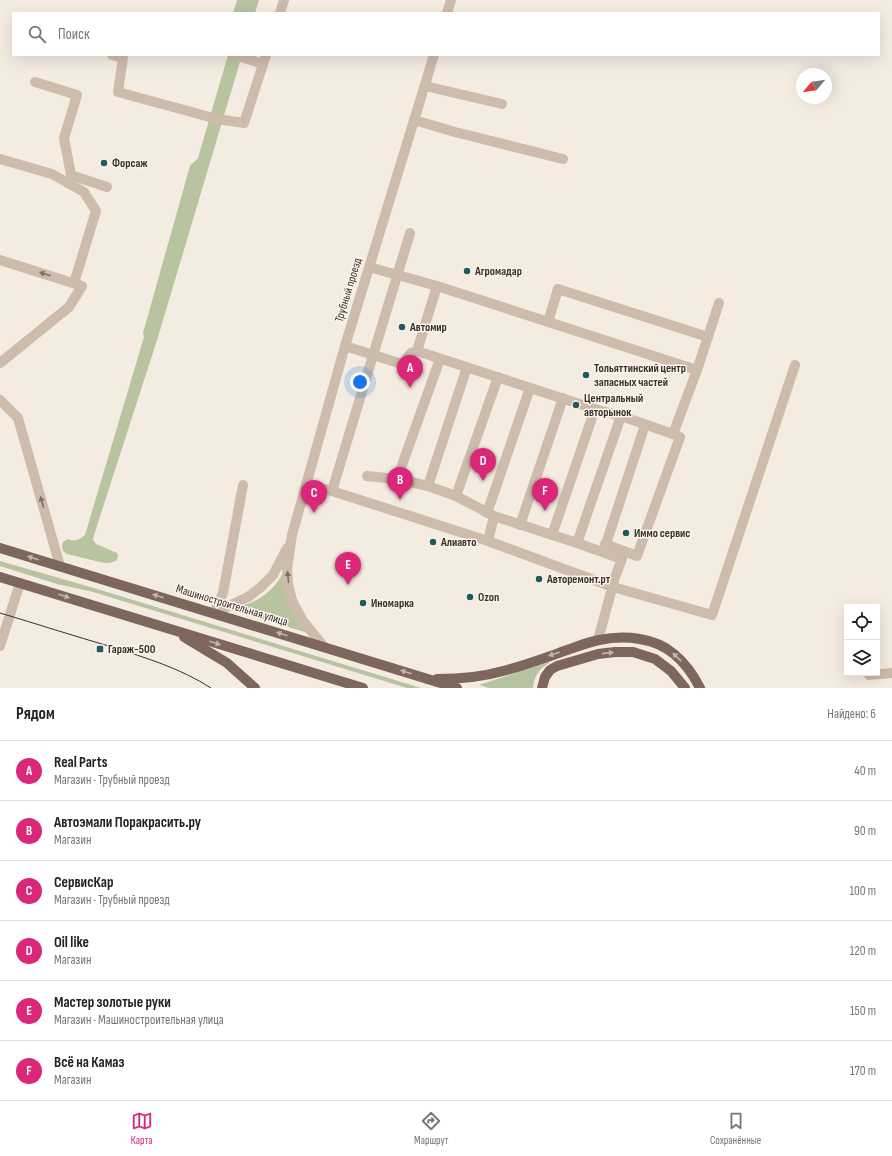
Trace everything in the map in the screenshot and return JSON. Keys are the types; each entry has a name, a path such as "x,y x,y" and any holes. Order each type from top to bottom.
{"main road":[{"name":"Машиностроительная улица","path":"0,548 457,688"},
{"path":"0,577 361,688"},
{"path":"172,630 227,663 255,688"},
{"path":"426,678 449,679 504,671 598,640 618,637 642,640 661,646 675,654 695,679 700,688"},
{"path":"542,688 545,678 550,670 557,666 598,654 616,652 633,652 655,659 670,671 685,688"}],"street":[{"path":"280,12 284,0"},
{"path":"447,12 451,0"},
{"path":"116,56 123,58 118,92 217,119 244,123 265,59 242,56"},
{"name":"Трубный проезд","path":"292,535 345,346 434,56"},
{"path":"35,82 77,95 64,138 71,175 107,187"},
{"path":"425,86 502,104"},
{"path":"414,120 455,132 563,159"},
{"path":"0,159 52,174 84,192 96,211 78,284 69,307 0,363"},
{"path":"332,491 410,233"},
{"path":"0,260 78,284"},
{"path":"369,267 437,286 697,370"},
{"path":"418,351 437,286"},
{"path":"548,322 558,289 708,337"},
{"path":"673,434 697,370 719,304"},
{"path":"345,346 402,364 411,353 418,351 594,409 621,416 680,437 637,556 577,543 552,535 490,514 456,496 428,486 397,479 366,476"},
{"path":"397,479 440,359"},
{"path":"306,484 488,541 613,587 712,615 795,365"},
{"path":"428,486 467,367"},
{"path":"456,496 498,377"},
{"path":"488,541 490,514 530,388"},
{"path":"520,524 563,398"},
{"path":"0,400 18,418 60,566"},
{"path":"552,535 594,409"},
{"path":"577,543 621,416"},
{"path":"604,548 645,425"},
{"path":"214,613 223,593 244,484"},
{"path":"214,613 248,597 273,575 292,535"},
{"path":"292,535 287,569 288,584 292,601 303,621 324,647"},
{"path":"598,640 622,559 604,548"},
{"path":"0,642 20,583"},
{"path":"880,674 892,673"}],"green space":[{"path":"237,0 259,0 255,12 233,12"},
{"path":"228,56 242,56 158,337 94,535 93,540 96,544 117,553 117,560 110,563 104,563 67,554 62,549 63,542 68,539 76,540 85,535 144,337 143,333 190,166 198,158"},
{"path":"0,561 94,588 421,688 407,688 93,592 57,584 0,566"},
{"path":"286,566 308,633 229,609 248,604 271,590 282,575"},
{"path":"549,662 538,673 533,688 489,688 479,685"}],"tram line":[{"path":"0,613 150,660 175,669 211,688"}],"place":[{"name":"Форсаж","path":"104,163"},
{"name":"Агромадар","path":"467,271"},
{"name":"Автомир","path":"402,327"},
{"name":"Тольяттинский центр запасных частей","path":"586,375"},
{"name":"Real Parts","path":"410,388"},
{"name":"Центральный авторынок","path":"576,405"},
{"name":"Oil like","path":"483,481"},
{"name":"Автоэмали Поракрасить.ру","path":"400,500"},
{"name":"Всё на Камаз","path":"545,511"},
{"name":"СервисКар","path":"314,513"},
{"name":"Иммо сервис","path":"626,533"},
{"name":"Алиавто","path":"433,542"},
{"name":"Авторемонт.рт","path":"539,579"},
{"name":"Мастер золотые руки","path":"348,585"},
{"name":"Ozon","path":"470,597"},
{"name":"Иномарка","path":"363,603"},
{"name":"Гараж-500","path":"100,649"}]}
